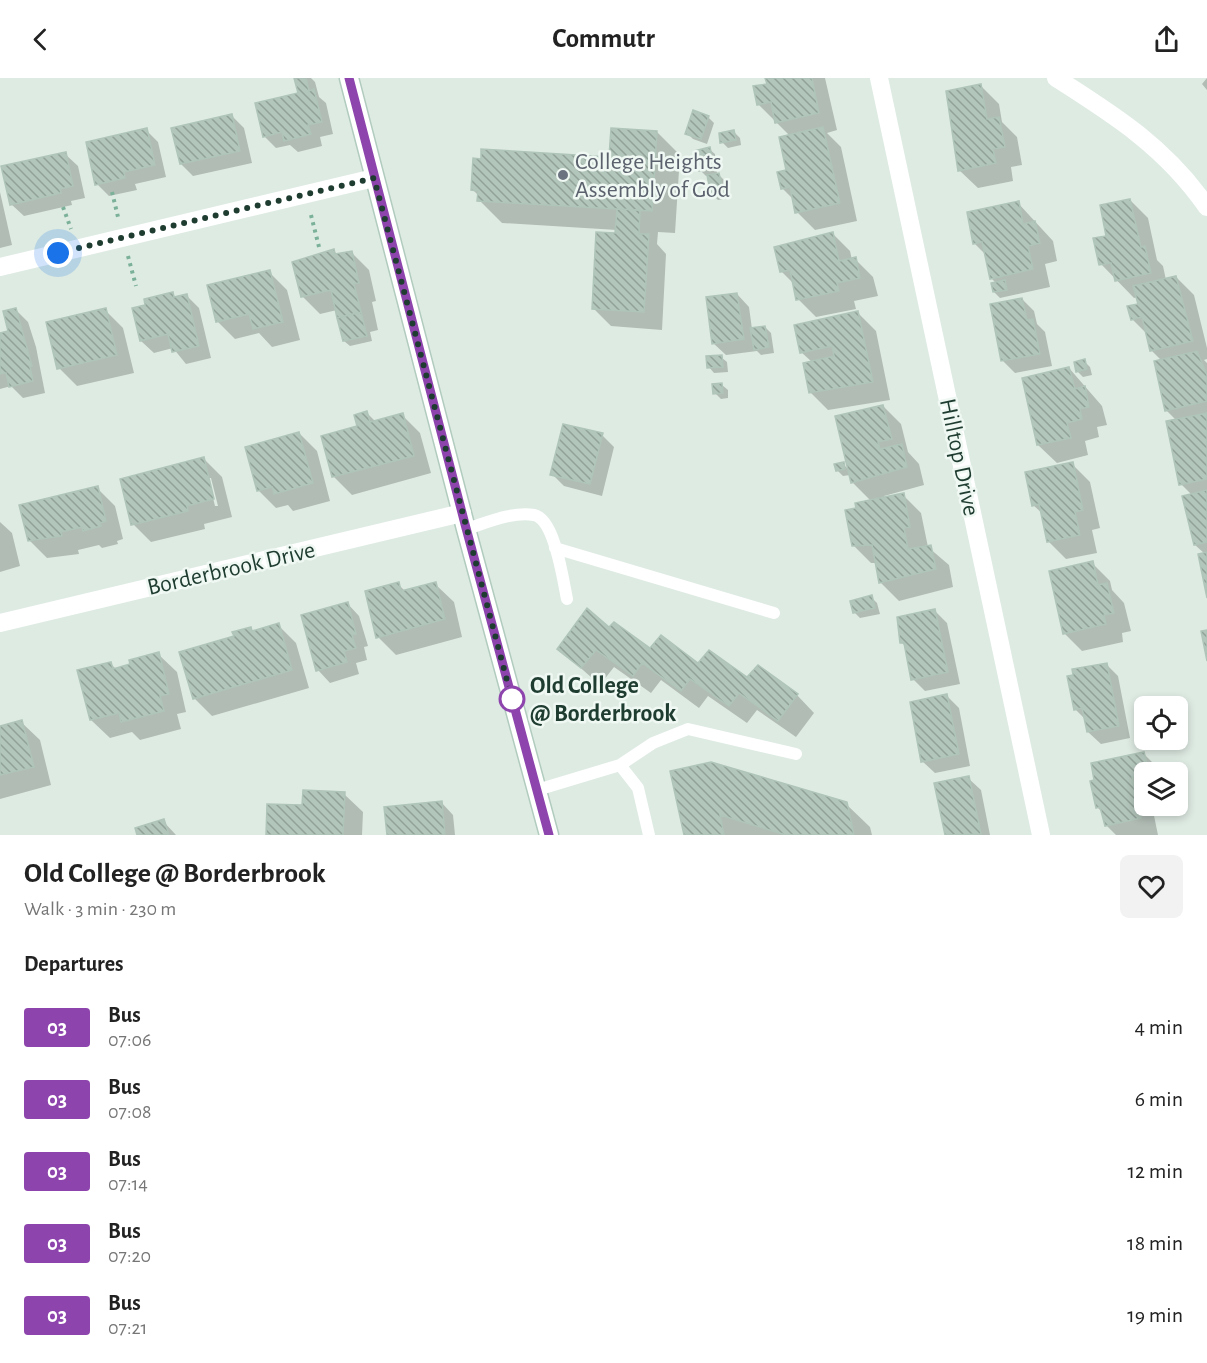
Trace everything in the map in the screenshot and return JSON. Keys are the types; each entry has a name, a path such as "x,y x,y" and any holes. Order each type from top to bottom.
{"street":[{"path":"349,78 464,521 549,835"},
{"name":"Hilltop Drive","path":"879,78 1041,835"},
{"path":"1056,78 1111,113 1161,151 1207,207"},
{"path":"0,267 374,178"},
{"name":"Borderbrook Drive","path":"0,623 464,521"}],"lane":[{"path":"464,521 536,515 547,524 567,599"},
{"path":"555,548 774,613"},
{"path":"537,790 620,765 653,743 688,729 796,754"},
{"path":"620,765 638,788 649,835"}],"path":[{"path":"306,195 319,247"}],"building":[{"path":"294,78 306,78 309,91 314,89 322,122 308,125 311,134 284,141 282,132 263,137 255,103 298,93"},
{"path":"765,78 812,78 819,113 775,123 771,102 757,105 753,86 767,84"},
{"path":"981,84 987,119 999,117 1005,147 993,149 996,163 958,171 946,91"},
{"path":"693,110 709,116 701,139 685,134"},
{"path":"232,114 240,151 180,164 171,128"},
{"path":"823,127 840,203 795,213 790,187 781,189 777,172 786,170 779,137"},
{"path":"147,128 155,165 124,172 125,178 95,185 86,142"},
{"name":"College Heights Assembly of God","path":"611,128 657,131 652,211 477,201 478,191 471,190 473,158 481,159 481,149 609,157"},
{"path":"734,130 736,140 720,143 719,133"},
{"path":"710,147 714,167 699,171 694,151"},
{"path":"66,152 73,186 60,189 61,193 10,205 1,166"},
{"path":"719,173 723,192 711,195 707,175"},
{"path":"1130,199 1141,247 1145,246 1151,273 1115,281 1111,263 1099,265 1093,238 1106,236 1100,205"},
{"path":"1019,201 1023,224 1035,221 1040,243 1028,246 1033,269 990,279 982,242 973,244 967,212"},
{"path":"617,209 640,210 639,234 649,234 644,312 592,309 596,232 615,233"},
{"path":"833,232 839,261 856,257 860,278 837,283 839,291 796,300 790,270 780,272 774,247"},
{"path":"334,249 335,254 352,251 359,283 354,284 361,312 337,318 331,290 301,297 292,262"},
{"path":"270,270 283,322 253,329 249,314 216,322 207,285"},
{"path":"1176,276 1193,341 1150,351 1142,317 1131,320 1127,306 1138,304 1133,286"},
{"path":"1005,280 1007,290 993,292 991,283"},
{"path":"173,292 174,297 187,294 199,346 172,352 168,334 140,341 132,308 145,305 144,299"},
{"path":"737,293 744,339 712,344 706,297"},
{"path":"1022,298 1027,320 1033,319 1040,354 1001,361 990,304"},
{"path":"16,308 32,366 30,367 33,381 9,387 6,373 0,374 0,333 8,331 3,311"},
{"path":"106,308 117,355 57,369 46,322"},
{"path":"858,311 873,382 809,393 803,363 834,356 832,346 800,353 794,325"},
{"path":"361,312 367,336 343,341 337,318"},
{"path":"765,326 769,347 754,350 750,328"},
{"path":"1197,351 1207,375 1207,401 1165,411 1154,361"},
{"path":"722,355 723,367 707,368 706,356"},
{"path":"1085,359 1087,369 1076,372 1074,362"},
{"path":"1069,367 1075,389 1085,386 1089,407 1080,409 1082,419 1067,423 1071,438 1037,445 1022,378"},
{"path":"722,383 723,393 713,394 712,384"},
{"path":"883,405 892,439 878,442 880,449 902,444 907,467 851,483 835,416"},
{"path":"367,411 370,422 403,413 414,456 332,477 321,436 357,426 354,415"},
{"path":"1207,413 1207,479 1179,485 1166,421"},
{"path":"563,424 603,433 590,484 550,475"},
{"path":"299,432 313,483 274,494 272,487 257,491 245,447"},
{"path":"204,457 214,499 187,506 188,511 131,525 120,479"},
{"path":"844,462 845,469 836,471 834,464"},
{"path":"1073,462 1083,510 1075,512 1080,535 1047,542 1039,504 1032,506 1025,472"},
{"path":"98,486 106,521 100,523 101,526 83,531 82,527 61,532 62,536 28,541 19,505"},
{"path":"1207,490 1207,542 1194,545 1182,496"},
{"path":"904,493 910,527 904,528 908,549 931,545 936,569 879,583 872,545 852,546 845,510 856,508 855,503"},
{"path":"1207,552 1207,598 1198,554"},
{"path":"1093,561 1098,585 1107,583 1114,613 1104,615 1106,624 1063,634 1049,571"},
{"path":"399,582 401,591 436,582 445,619 376,638 365,591"},
{"path":"872,595 875,608 853,613 850,601"},
{"path":"348,602 356,634 352,635 356,648 344,651 347,662 316,671 301,615"},
{"path":"587,608 609,627 614,622 650,648 661,635 698,663 709,650 747,677 758,665 798,694 778,721 739,693 729,706 690,679 681,691 642,663 633,676 596,650 581,668 557,649"},
{"path":"935,609 948,672 911,680 904,643 900,643 897,617"},
{"path":"279,623 292,670 193,699 179,652 234,636 232,632 251,627 252,631"},
{"path":"1207,630 1207,661 1201,631"},
{"path":"159,652 169,694 160,696 164,711 121,722 119,713 90,720 77,670 111,662 113,669 130,664 129,660"},
{"path":"1107,663 1119,726 1087,732 1082,708 1074,710 1067,676 1073,675 1072,669"},
{"path":"947,694 959,754 921,762 910,702"},
{"path":"22,720 34,767 0,775 0,726"},
{"path":"1144,752 1146,762 1134,762 1134,776 1132,777 1134,816 1141,816 1141,818 1105,826 1100,807 1096,808 1090,781 1094,780 1091,763"},
{"path":"711,762 847,802 854,835 786,835 720,815 724,835 684,835 670,771"},
{"path":"969,776 981,834 945,835 934,783"},
{"path":"303,790 345,792 343,835 266,835 267,804 302,805"},
{"path":"442,801 445,835 387,835 384,807"},
{"path":"164,819 169,835 137,835 135,828"}],"bus line":[{"name":"03","path":"349,78 466,528 549,835"}],"place":[{"name":"College Heights Assembly of God","path":"563,175"},
{"name":"Old College @ Borderbrook","path":"512,699"}],"route":[{"path":"58,253 374,178 513,703 512,699"}]}
